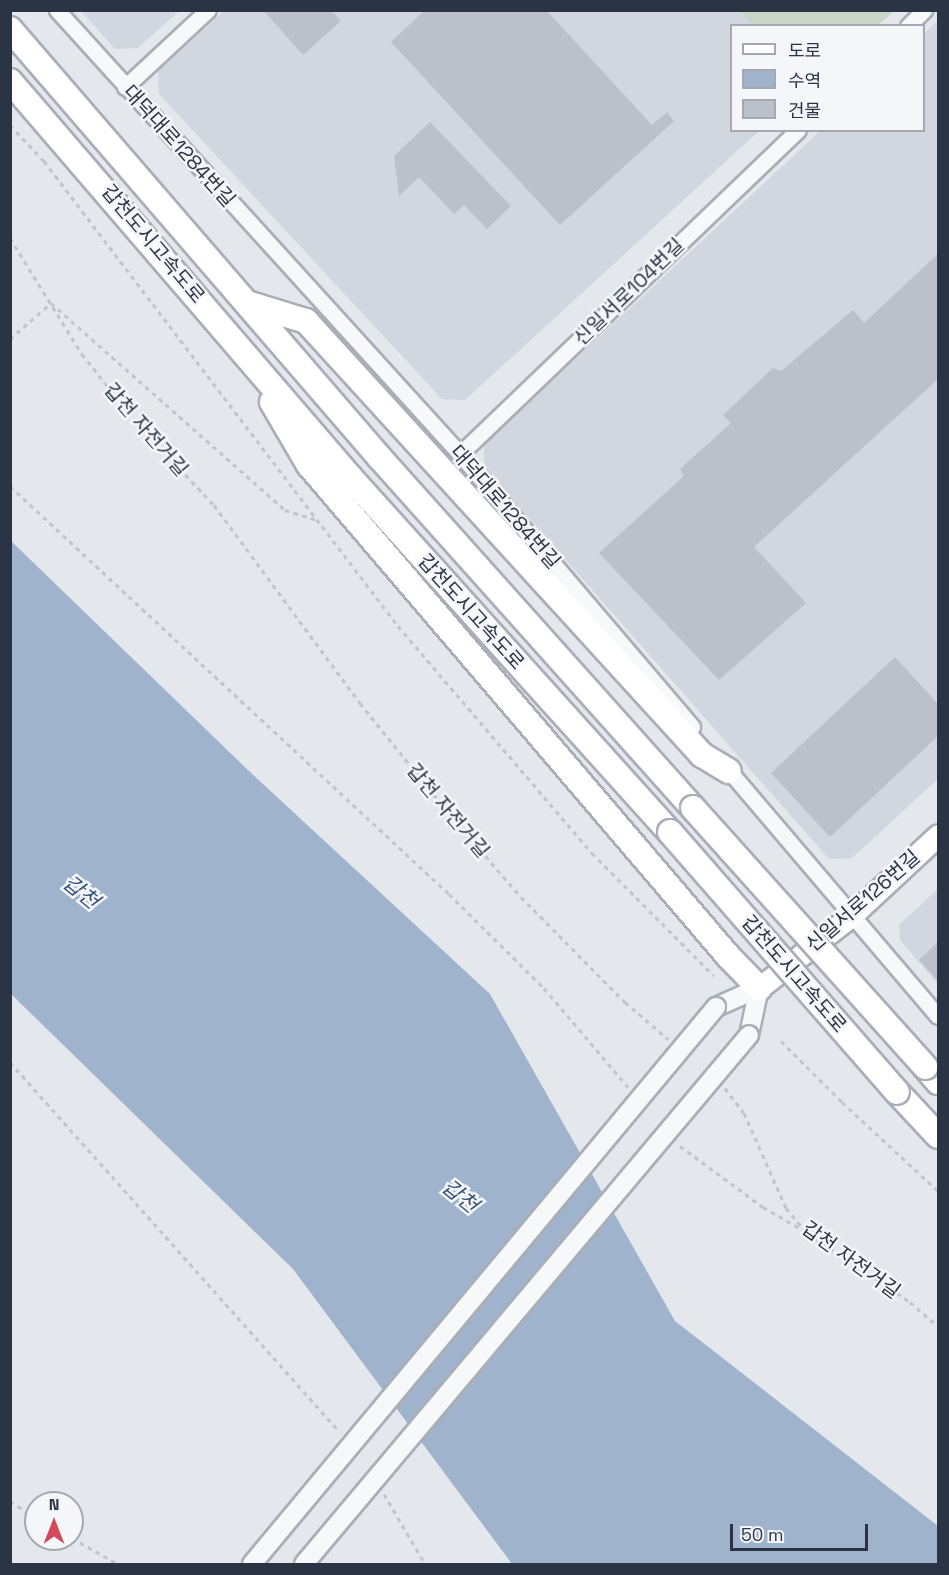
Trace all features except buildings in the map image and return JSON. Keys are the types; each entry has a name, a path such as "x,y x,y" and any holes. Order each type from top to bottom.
{"highway":[{"name":"갑천도시고속도로","path":"10,29 380,459 932,1075"},
{"name":"갑천도시고속도로","path":"10,81 351,478 670,832 897,1092 939,1136"},
{"path":"247,303 306,321 702,756 729,771"},
{"path":"241,348 309,465 728,956 759,988"}],"main road":[{"name":"신일서로126번길","path":"759,988 852,915 939,835"}],"street":[{"name":"대덕대로1284번길","path":"57,10 460,454 939,1016"},
{"path":"125,87 207,10"},
{"path":"910,24 924,10"},
{"name":"신일서로104번길","path":"460,454 796,132"},
{"path":"252,1564 716,1007 759,988"},
{"path":"304,1564 749,1035 759,988"}],"path":[{"path":"10,125 44,161 398,626 608,870 714,976"},
{"name":"갑천 자전거길","path":"10,238 82,354 144,430 214,505 360,703 450,815 521,897 625,1002 672,1042"},
{"path":"10,339 51,303 285,510 318,520"},
{"path":"10,486 449,894 544,988 629,1089"},
{"path":"781,1041 842,1102 939,1191"},
{"path":"10,1062 345,1438"},
{"name":"갑천 자전거길","path":"719,1083 744,1113 786,1208 807,1233 910,1302 939,1326"},
{"path":"675,1140 682,1148 763,1207 807,1233"},
{"path":"380,1487 425,1564"},
{"path":"10,1500 24,1510"},
{"path":"84,1545 118,1564"}],"shaded area":[{"path":"81,11 179,11 138,48 115,49"},
{"path":"224,11 739,11 752,24 730,24 730,132 758,132 465,400 442,399 159,94 158,71"},
{"path":"938,20 938,779 852,858 829,859 484,467 484,444 819,132 925,132 925,33"},
{"path":"938,889 938,984 900,940 899,925"}],"green space":[{"path":"739,11 894,11 879,24 752,24"}],"water":[{"name":"갑천","path":"10,540 251,773 490,994 675,1321 938,1526 938,1564 512,1564 293,1269 11,994"}]}
